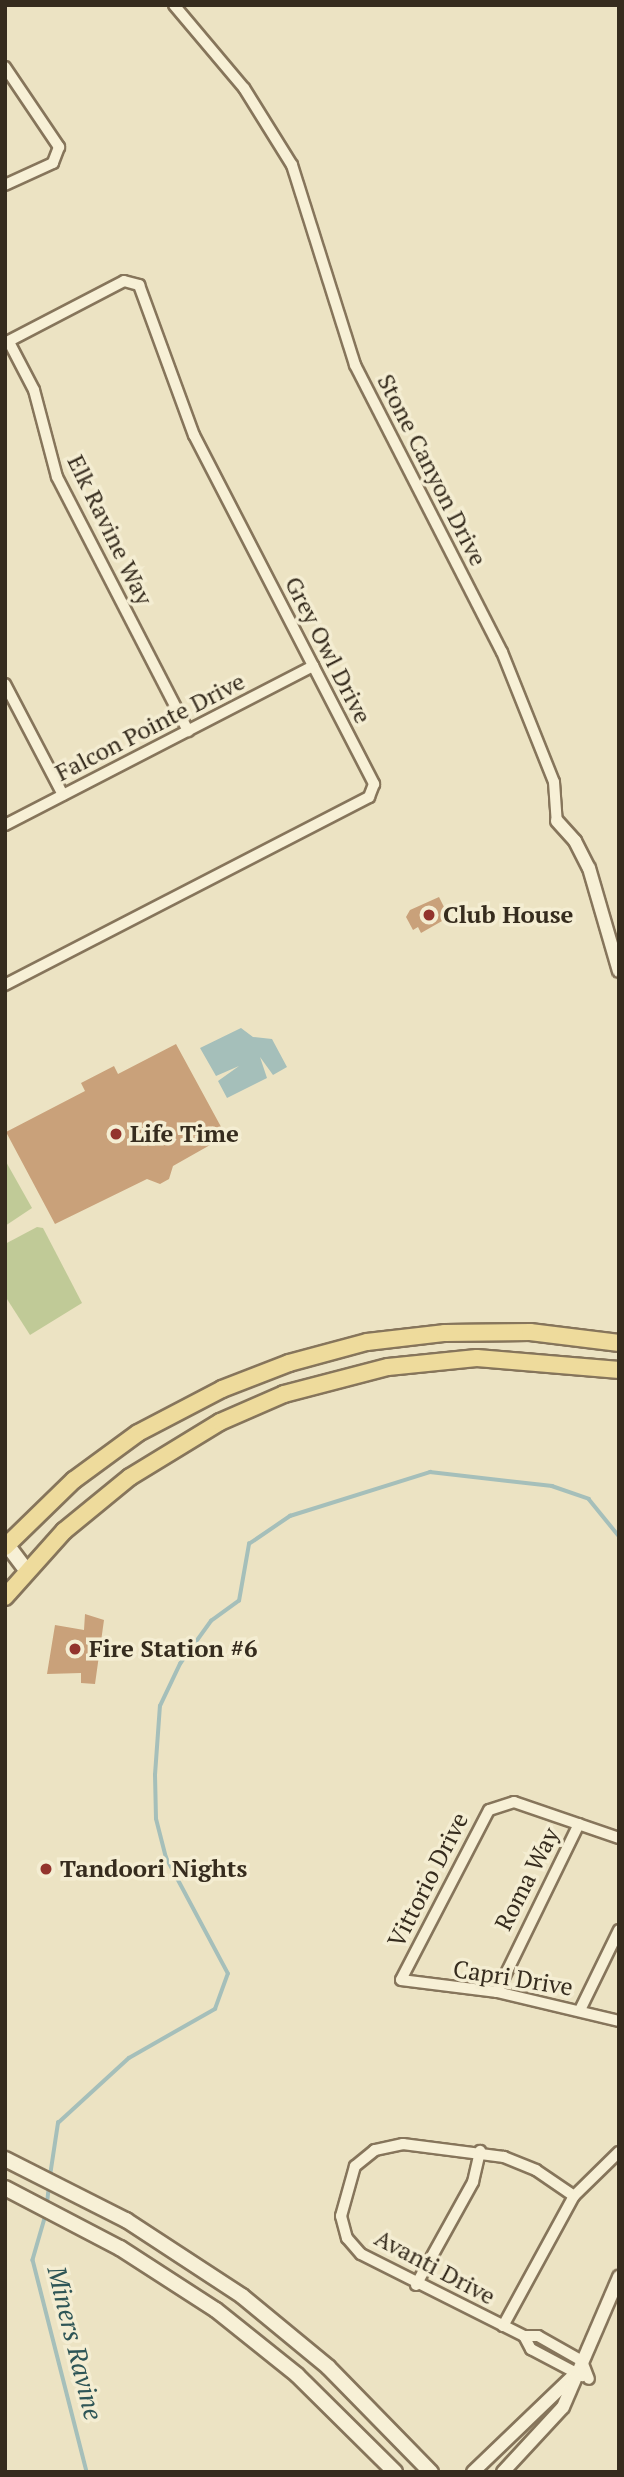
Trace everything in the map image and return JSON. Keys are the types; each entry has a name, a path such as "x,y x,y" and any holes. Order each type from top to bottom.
{"main road":[{"path":"27,1571 6,1548 74,1480 138,1433 214,1393 289,1363 367,1342 446,1333 530,1332 619,1343"},
{"path":"5,1597 85,1513 153,1461 220,1422 284,1394 388,1367 477,1358 618,1370"},
{"path":"7,2160 126,2220 208,2272 299,2341 431,2472"},
{"path":"5,2188 120,2248 283,2362 395,2472"}],"street":[{"name":"Stone Canyon Drive","path":"174,5 244,88 292,165 355,365 502,652 554,782 557,821 575,841 589,868 619,971"},
{"path":"5,67 59,147 59,156 5,185"},
{"name":"Grey Owl Drive","path":"5,985 369,797 374,784 194,435 139,285 124,281 7,342"},
{"name":"Elk Ravine Way","path":"7,342 34,390 57,478 188,731"},
{"name":"Falcon Pointe Drive","path":"5,825 313,666"},
{"path":"5,684 63,795"},
{"name":"Vittorio Drive","path":"401,1980 489,1810 514,1802 619,1838"},
{"name":"Roma Way","path":"497,1992 579,1824"},
{"path":"580,2010 619,1930"},
{"name":"Capri Drive","path":"401,1980 497,1992 619,2021"},
{"name":"Avanti Drive","path":"574,2196 536,2170 480,2151 402,2144 375,2150 355,2166 341,2216 347,2238 361,2254 416,2285 524,2336 549,2342 582,2361"},
{"path":"416,2285 473,2182 480,2151"},
{"path":"503,2326 574,2196 619,2152"},
{"path":"503,2472 555,2419 619,2277"},
{"name":"Avanti Drive","path":"524,2336 541,2355 575,2374"},
{"path":"541,2355 549,2342"},
{"path":"473,2472 575,2374"}],"green space":[{"path":"5,1160 32,1208 5,1226"},
{"path":"37,1227 43,1228 82,1303 30,1335 5,1296 5,1244"}],"water":[{"path":"241,1028 253,1037 272,1039 287,1067 273,1075 260,1057 267,1078 227,1098 218,1081 239,1066 216,1076 200,1048"}],"building":[{"name":"Club House","path":"439,897 449,917 421,933 418,927 413,930 406,917 410,910"},
{"name":"Life Time","path":"176,1044 226,1136 173,1166 169,1179 160,1184 147,1179 55,1224 6,1132 85,1091 81,1083 114,1066 118,1074"},
{"name":"Fire Station #6","path":"85,1614 104,1620 95,1684 81,1683 81,1673 47,1674 55,1625 84,1630"}],"waterway":[{"name":"Miners Ravine","path":"50,2176 58,2123 129,2058 215,2009 228,1974 166,1858 156,1819 155,1775 160,1706 180,1664 211,1621 239,1601 249,1544 290,1516 430,1472 552,1486 589,1499 619,1536"},
{"name":"Miners Ravine","path":"47,2204 49,2184"},
{"name":"Miners Ravine","path":"46,2215 33,2260 87,2472"}],"place":[{"name":"Club House","path":"429,915"},
{"name":"Life Time","path":"116,1134"},
{"name":"Fire Station #6","path":"75,1649"},
{"name":"Tandoori Nights","path":"46,1869"}]}
